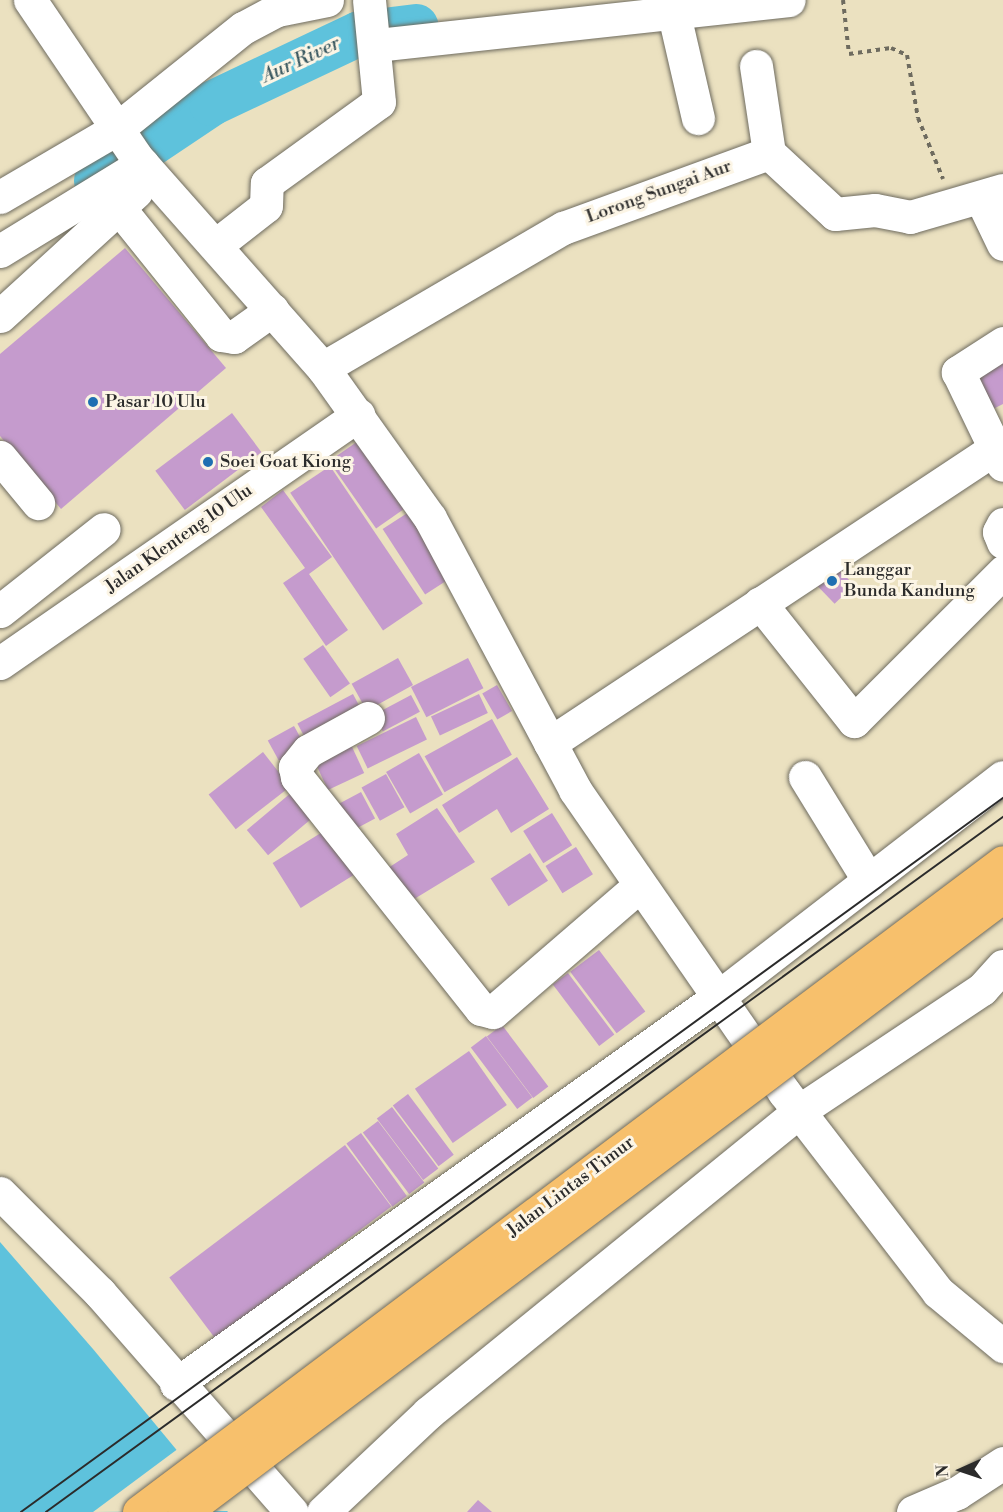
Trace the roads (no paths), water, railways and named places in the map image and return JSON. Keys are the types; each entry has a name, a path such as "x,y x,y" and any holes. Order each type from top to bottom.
{"highway":[{"name":"Jalan Lintas Timur","path":"139,1512 1003,862"},
{"name":"Jalan Lintas Timur","path":"184,1512 1003,896"}],"street":[{"path":"30,0 134,152 323,368 430,518 550,743 640,885 717,998 799,1111 938,1292 973,1326 1003,1346"},
{"path":"0,251 134,152 243,28 277,10 327,0"},
{"path":"216,245 266,206 267,183 379,102 376,43 369,0"},
{"path":"376,43 673,10 789,0"},
{"path":"673,10 698,118"},
{"path":"756,66 769,153 830,212 875,210 910,217 978,198 1003,244"},
{"path":"0,197 134,152"},
{"path":"0,316 119,208 134,152"},
{"name":"Lorong Sungai Aur","path":"323,368 563,228 769,153"},
{"path":"119,208 221,335 234,337 272,310"},
{"path":"550,743 760,603 998,457 958,372 1003,343"},
{"name":"Jalan Klenteng 10 Ulu","path":"0,663 358,415"},
{"path":"0,457 38,503"},
{"path":"1003,524 999,532 1003,542"},
{"path":"0,611 104,529"},
{"path":"60,564 90,601"},
{"path":"760,603 854,721 1003,572"},
{"path":"368,718 308,751 295,767 297,777 481,1009 493,1012 640,885"},
{"path":"805,777 869,880"},
{"path":"176,1384 717,998 1003,777"},
{"path":"323,1512 428,1413 799,1111 996,980"},
{"path":"0,1193 100,1293 176,1384 292,1512"},
{"path":"913,1512 957,1493 1003,1463"}],"water":[{"path":"0,1242 93,1349 228,1512 0,1512"}],"waterway":[{"name":"Aur River","path":"96,180 211,103 359,33 416,26"}],"tram line":[{"path":"21,1512 1003,798"},
{"path":"46,1512 1003,817"}],"place":[{"name":"Pasar 10 Ulu","path":"93,402"},
{"name":"Soei Goat Kiong","path":"208,462"},
{"name":"Langgar Bunda Kandung","path":"832,581"}]}
